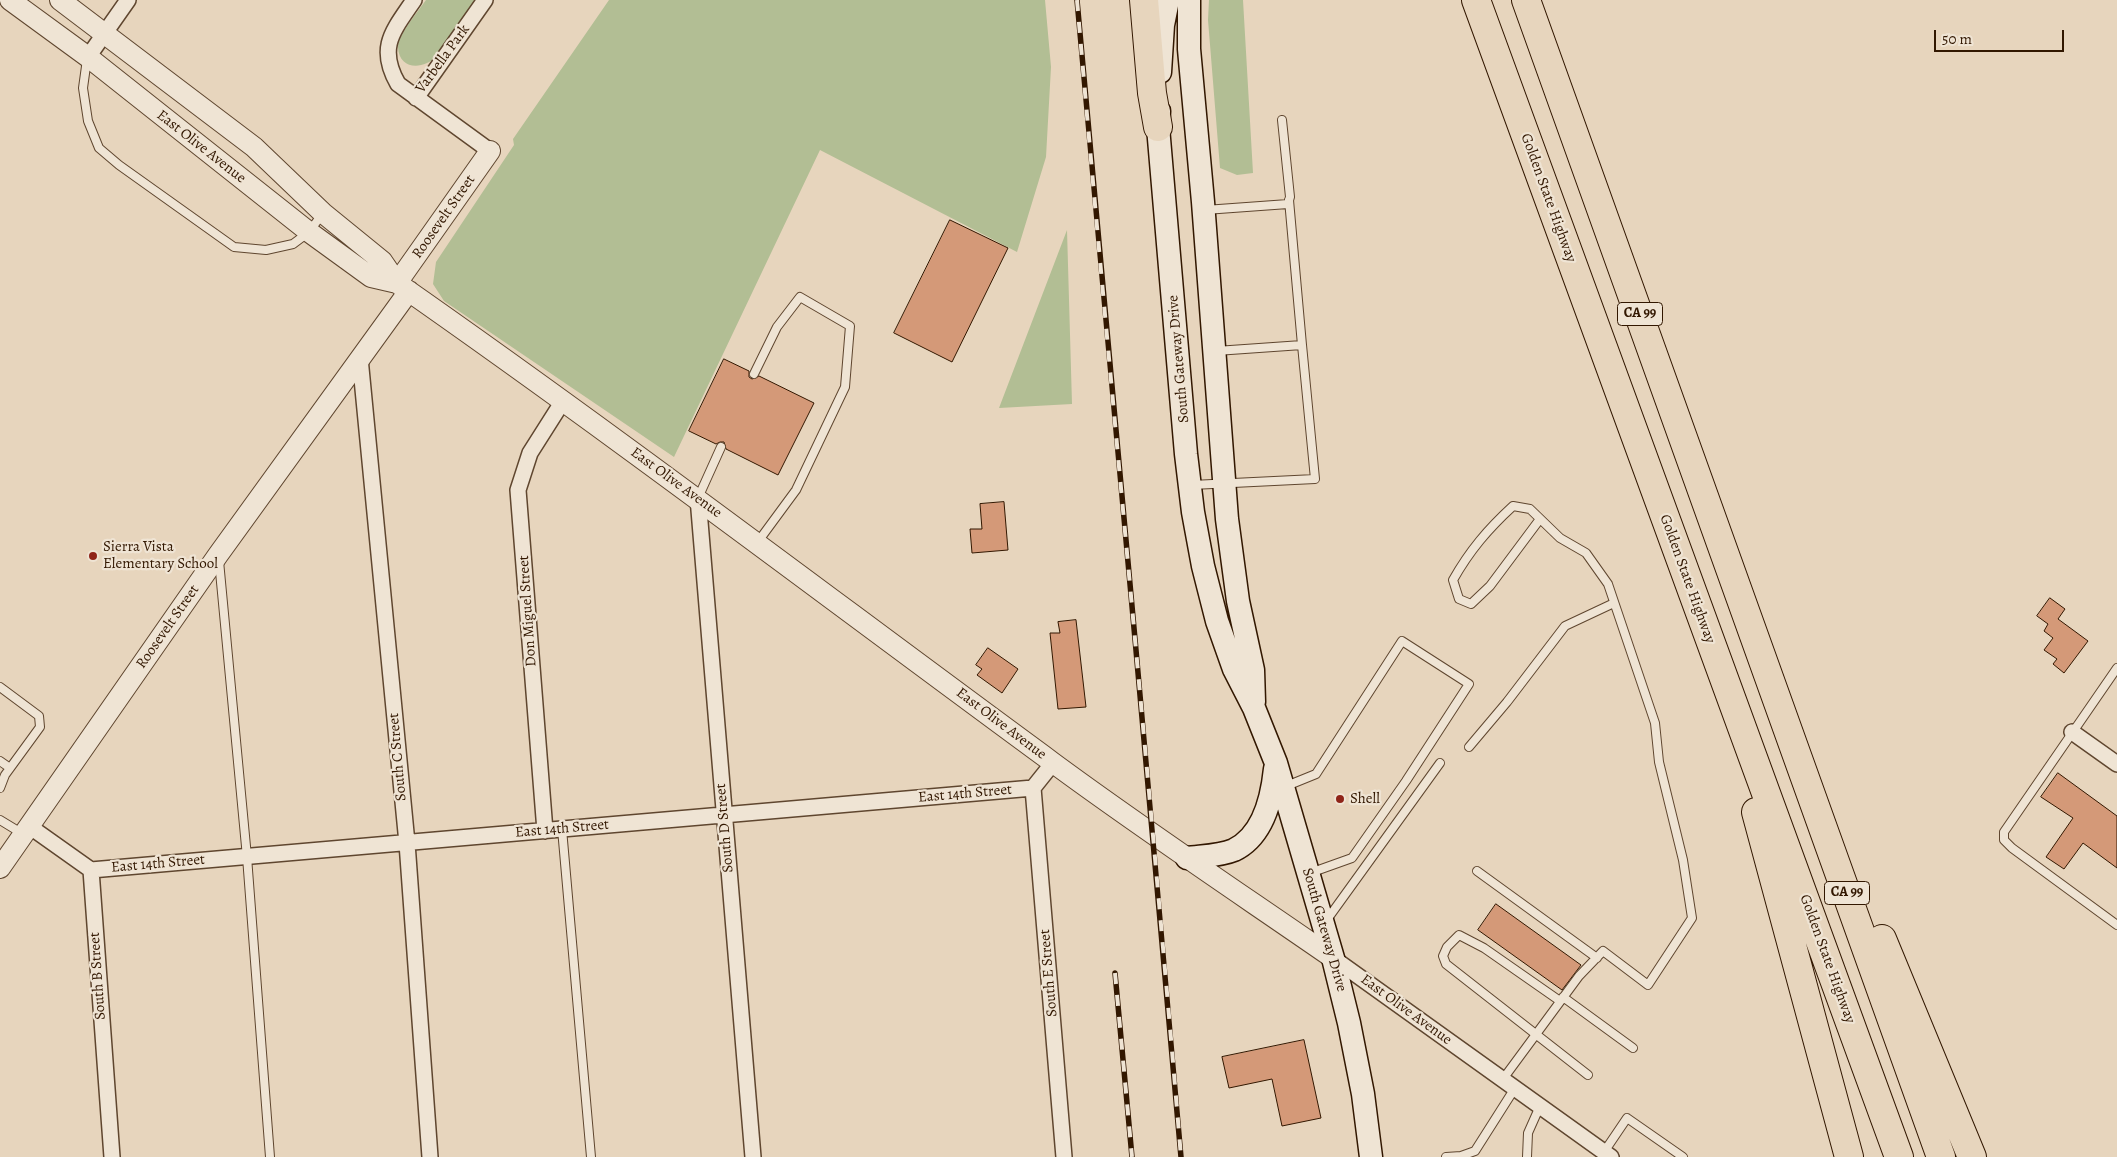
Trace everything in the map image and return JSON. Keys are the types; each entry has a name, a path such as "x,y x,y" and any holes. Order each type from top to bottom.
{"highway":[{"path":"1144,0 1152,93 1158,127"},
{"name":"Golden State Highway","path":"1476,0 1899,1157"},
{"name":"CA 99","path":"1526,0 1753,628 1941,1157"},
{"path":"1753,628 1972,1157"},
{"path":"1710,639 1849,1157"}],"main road":[{"name":"South Gateway Drive","path":"1168,0 1160,54 1158,127 1190,485 1203,566 1217,621 1234,669 1254,708 1276,763 1333,958 1349,1023 1363,1094 1371,1157"},
{"name":"South Gateway Drive","path":"1189,0 1188,49 1203,210 1224,484 1238,601 1253,670 1254,708"},
{"path":"1166,212 1203,210"},
{"path":"1187,858 1223,854 1235,849 1245,841 1253,832 1268,806 1276,763"}],"street":[{"name":"East Olive Avenue","path":"10,0 88,57 309,232 371,277 403,287"},
{"name":"East Olive Avenue","path":"60,0 105,32 212,117 254,147 323,213 382,261 403,287 698,498 1053,763 1333,958 1608,1154"},
{"path":"88,57 128,0"},
{"name":"Varbella Park","path":"414,0 392,33 387,47 388,61 398,84 416,98 485,0"},
{"path":"416,98 490,151"},
{"name":"Roosevelt Street","path":"0,868 218,555 360,358 490,151"},
{"name":"South C Street","path":"360,358 406,843 430,1157"},
{"name":"Don Miguel Street","path":"545,831 518,490 530,453 563,401"},
{"name":"South D Street","path":"698,498 753,1157"},
{"path":"2072,732 2117,764"},
{"path":"1033,788 1053,763"},
{"name":"East 14th Street","path":"90,870 1033,788"},
{"name":"South E Street","path":"1033,788 1064,1157"},
{"path":"26,830 90,870"},
{"name":"South B Street","path":"90,870 112,1157"}],"lane":[{"path":"88,57 83,88 88,121 99,148 119,165 234,248 266,250 293,244 309,232 323,213"},
{"path":"1190,485 1315,479 1282,120"},
{"path":"1203,210 1288,204 1289,200"},
{"path":"754,374 777,327 800,297 850,326 845,387 796,490 757,543"},
{"path":"1214,351 1302,345"},
{"path":"698,498 722,447"},
{"path":"1446,1157 1475,1154 1535,1035 1579,976 1603,951 1648,985 1692,918 1682,860 1658,762 1655,723 1608,584 1586,553 1560,538 1530,509 1513,506 1485,532 1452,580 1459,599 1471,604 1490,586 1540,519"},
{"path":"218,555 247,857 270,1157"},
{"path":"1469,747 1507,702 1565,626 1614,603"},
{"path":"1283,788 1316,774 1402,641 1469,684 1406,781 1352,858 1308,874"},
{"path":"2117,668 2004,832 2004,840 2012,848 2117,925"},
{"path":"0,687 39,716 40,727 10,768 0,788"},
{"path":"0,761 10,768"},
{"path":"1323,925 1440,764"},
{"path":"0,820 26,830"},
{"path":"562,829 591,1157"},
{"path":"1477,872 1597,958"},
{"path":"1588,1075 1446,964 1443,956 1459,935 1484,948 1633,1048"},
{"path":"1527,1157 1528,1133 1540,1106"},
{"path":"1608,1154 1627,1118 1683,1157"}],"green space":[{"path":"426,0 476,0 436,57 425,64 413,66 407,64 399,55 398,47 405,29"},
{"path":"609,0 1045,0 1051,67 1046,157 1017,252 820,150 674,457 444,301 433,284 436,262 514,145 513,139"},
{"path":"1209,0 1243,0 1253,173 1237,175 1220,168 1208,20"},
{"path":"1067,230 1072,404 999,408"}],"building":[{"path":"950,220 1008,248 952,362 894,333"},
{"path":"724,359 749,371 749,377 752,379 759,376 814,403 778,475 726,449 724,442 716,444 689,431"},
{"path":"1004,502 1008,550 972,553 970,529 982,529 980,504"},
{"path":"2050,598 2065,609 2058,619 2088,641 2064,673 2053,664 2057,659 2044,650 2053,638 2044,631 2048,624 2037,616"},
{"path":"1076,620 1086,707 1058,709 1050,633 1060,633 1058,622"},
{"path":"988,648 1018,669 1002,693 977,675 982,669 976,665"},
{"path":"2058,773 2117,816 2117,868 2083,843 2064,869 2046,857 2073,818 2041,797"},
{"path":"1496,904 1581,965 1562,990 1478,930"},
{"path":"1304,1040 1321,1118 1282,1126 1272,1079 1229,1088 1222,1057"}],"railway":[{"path":"1077,0 1181,1157"},
{"path":"1115,973 1132,1157"}],"place":[{"name":"Sierra Vista Elementary School","path":"93,556"},
{"name":"Shell","path":"1340,799"}]}
